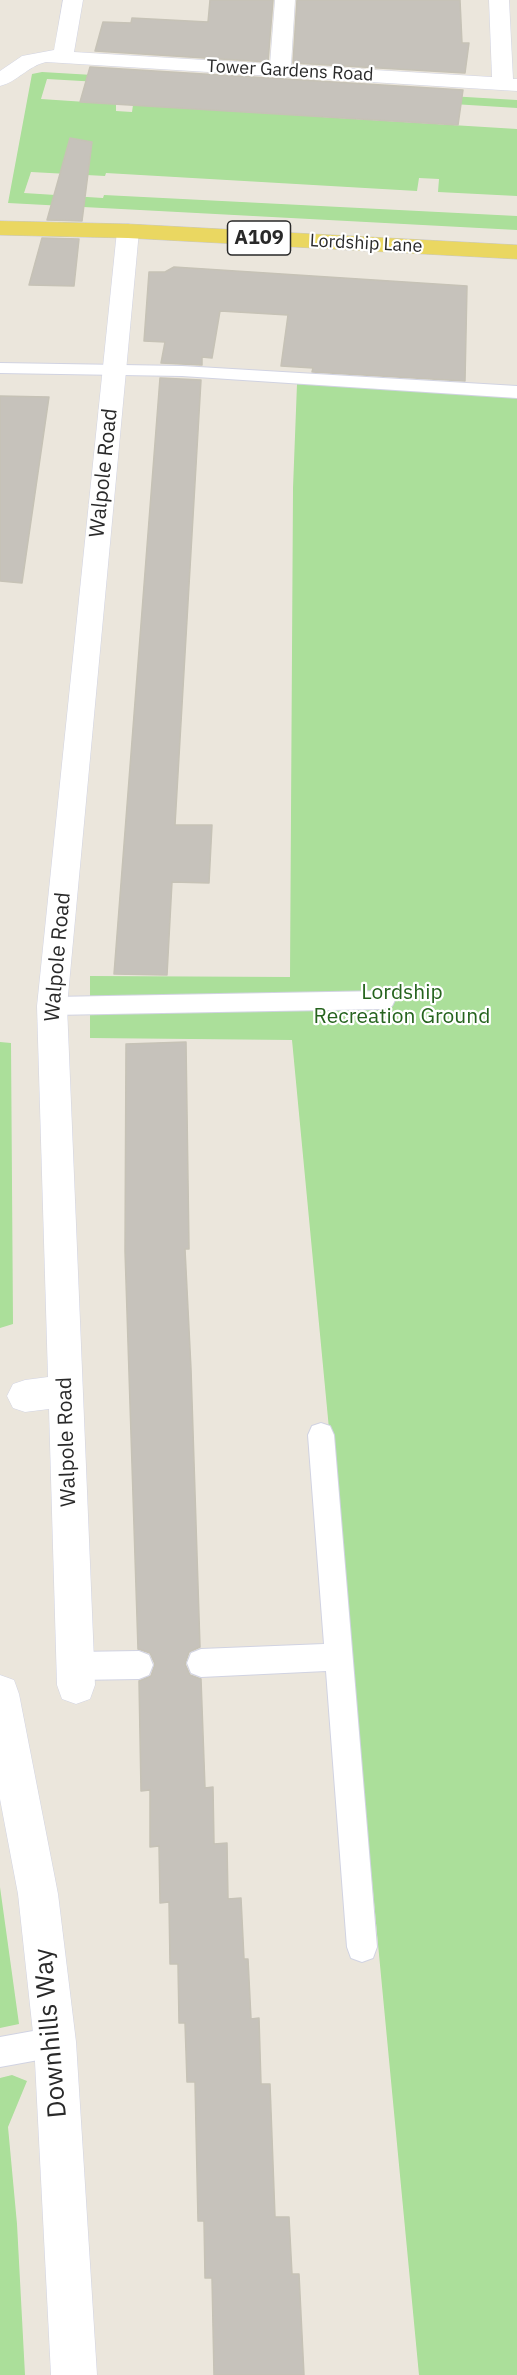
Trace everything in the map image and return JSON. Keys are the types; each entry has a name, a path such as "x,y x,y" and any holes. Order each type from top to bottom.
{"main road":[{"name":"Lordship Lane","path":"0,228 128,231 517,252"}],"street":[{"path":"63,57 73,0"},
{"path":"280,71 285,0"},
{"path":"499,0 510,84"},
{"name":"Tower Gardens Road","path":"0,80 29,60 46,56 510,84"},
{"name":"Walpole Road","path":"76,1676 52,1006 128,231"},
{"path":"25,1396 65,1391"},
{"name":"Downhills Way","path":"0,1694 38,1894 55,2042 74,2375"}],"lane":[{"path":"0,368 182,370 517,392"},
{"path":"52,1006 384,1000"},
{"path":"321,1435 362,1947"},
{"path":"201,1663 338,1657"},
{"path":"76,1676 139,1665"},
{"path":"0,2052 55,2042"}],"green space":[{"path":"42,72 517,100 517,108 325,96 322,117 517,129 517,196 438,192 439,179 419,178 417,191 106,173 105,176 31,172 24,193 517,216 517,230 8,203 32,74","holes":["47,79 306,94 133,105 132,112 116,111 116,104 41,99"]},
{"name":"Lordship Recreation Ground","path":"297,384 517,398 517,2375 419,2375 292,1040 90,1038 90,976 290,977 293,488"},
{"path":"0,1042 11,1043 13,1324 0,1328"},
{"path":"0,1887 19,2024 0,2028"},
{"path":"12,2075 27,2081 8,2127 17,2224 25,2375 0,2375 0,2078"}],"building":[{"path":"210,0 273,0 268,62 95,51 103,22 131,23 132,18 208,22"},
{"path":"297,0 460,0 462,43 469,43 465,73 293,63"},
{"path":"90,67 463,90 458,125 80,102"},
{"path":"70,138 92,142 82,221 47,220"},
{"path":"42,238 79,239 74,286 29,285"},
{"path":"174,267 467,286 465,381 312,372 313,368 281,366 288,315 220,311 212,358 202,357 202,365 161,363 165,342 144,341 149,272 165,272"},
{"path":"160,378 201,380 175,825 212,825 209,883 172,882 167,975 114,974"},
{"path":"0,396 49,397 22,583 0,581"},
{"path":"186,1042 189,1249 185,1249 200,1647 189,1652 185,1664 190,1675 201,1679 205,1788 213,1787 214,1844 227,1843 228,1899 241,1898 244,1959 248,1959 251,2019 259,2018 261,2084 270,2084 275,2217 289,2217 292,2274 299,2274 304,2375 214,2375 212,2278 205,2278 204,2221 198,2221 195,2082 187,2082 185,2023 179,2023 178,1964 170,1964 169,1902 160,1903 159,1846 150,1847 150,1790 141,1791 139,1681 151,1676 155,1664 150,1653 138,1649 125,1251 126,1044"}]}
